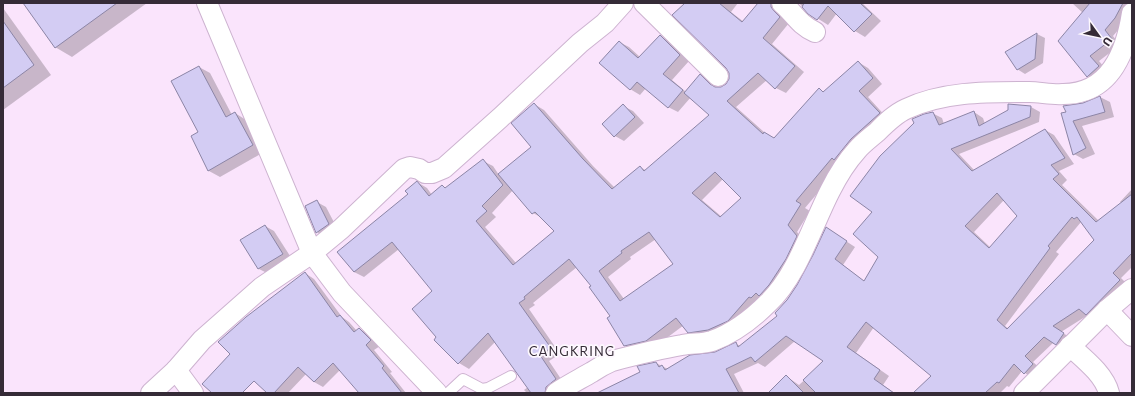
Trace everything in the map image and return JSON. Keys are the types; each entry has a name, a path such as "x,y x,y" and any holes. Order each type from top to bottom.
{"street":[{"path":"208,3 312,253 342,293 437,393"},
{"path":"151,393 176,370 202,340 262,287 312,253 341,229 404,169 410,167 432,174 444,168 580,43 605,23 623,3"},
{"path":"644,3 718,76"},
{"path":"782,3 795,18 815,32"},
{"path":"556,393 610,362 683,345 711,341 735,330 749,320 770,301 782,287 810,236 839,175 856,150 893,117 917,104 952,95 1030,92 1064,94 1080,92 1091,88 1099,83 1116,64 1127,56 1132,13"},
{"path":"1024,393 1107,310 1132,288"},
{"path":"1107,310 1126,331"},
{"path":"1070,346 1108,387 1109,393"},
{"path":"176,370 193,393"}],"lane":[{"path":"448,393 463,379 482,389 488,388 511,376"}],"building":[{"path":"23,3 117,3 55,48"},
{"path":"685,3 719,3 742,22 758,3 771,3 771,7 780,17 763,38 795,66 775,89 758,73 727,101 763,134 764,132 774,138 819,88 823,92 858,61 873,78 859,91 880,113 851,139 834,160 832,158 796,201 801,204 788,225 797,236 786,259 769,285 760,295 759,296 756,293 751,298 749,297 728,321 708,330 688,333 676,318 646,341 624,346 607,318 610,316 589,287 591,286 569,259 524,297 525,299 519,303 551,348 540,355 556,379 546,387 545,393 531,393 488,333 458,364 434,340 436,337 412,309 432,291 392,242 354,272 337,252 408,194 405,191 417,181 429,196 442,185 445,188 483,159 503,185 482,206 487,211 476,221 513,265 554,231 535,212 532,214 498,174 531,147 511,123 534,103 583,159 612,189 640,166 644,171 709,115 684,93 700,74 710,84 715,87 721,87 726,84 729,79 729,73 726,68 672,15","holes":["715,172 741,198 720,217 692,193","649,232 673,264 620,301 599,271 622,253 621,251"]},
{"path":"804,3 860,3 872,14 854,32 828,6 817,20 808,14 802,7"},
{"path":"1090,3 1123,3 1115,18 1105,30 1112,39 1090,56 1099,66 1087,77 1058,41"},
{"path":"3,21 34,65 3,88"},
{"path":"1037,33 1035,59 1017,70 1005,52"},
{"path":"660,35 680,55 663,74 683,90 668,108 637,82 630,90 599,63 619,41 638,58"},
{"path":"199,66 226,117 235,112 253,145 208,171 191,136 198,132 171,81"},
{"path":"1100,96 1105,112 1073,121 1086,148 1073,155 1061,113 1066,112 1063,106 1083,103"},
{"path":"623,104 635,117 614,137 602,124"},
{"path":"1008,104 1031,106 1030,117 951,149 972,171 1045,129 1065,158 1051,165 1059,174 1053,179 1096,222 1132,194 1132,253 1113,273 1120,280 1086,315 1079,309 1053,326 1064,333 1056,345 1044,337 1025,356 1033,364 1024,374 1014,364 999,383 997,382 985,393 913,393 931,376 866,322 847,347 880,370 874,379 894,393 816,393 803,380 823,361 786,336 755,362 751,357 726,369 739,393 597,393 640,372 637,366 656,362 659,367 662,365 665,370 690,355 715,352 736,342 738,347 777,316 775,313 787,300 797,285 826,227 847,241 835,259 864,281 878,257 853,234 872,212 850,196 880,156 914,123 912,119 924,114 933,112 939,125 974,111 979,126 1008,110","holes":["997,193 1017,216 989,248 965,226","1072,217 1074,219 1077,217 1094,240 1007,329 997,320 1050,248 1048,246"]},
{"path":"317,200 329,224 316,233 305,206"},
{"path":"265,225 283,254 258,269 240,240"},
{"path":"305,272 337,317 340,315 354,332 359,328 371,340 366,345 384,366 382,368 402,393 359,393 333,363 314,382 298,367 274,393 267,393 254,381 242,393 212,393 202,384 230,354 218,342 246,317"},
{"path":"786,375 804,393 768,393"}],"district":[{"name":"CANGKRING","path":"572,351"}]}
